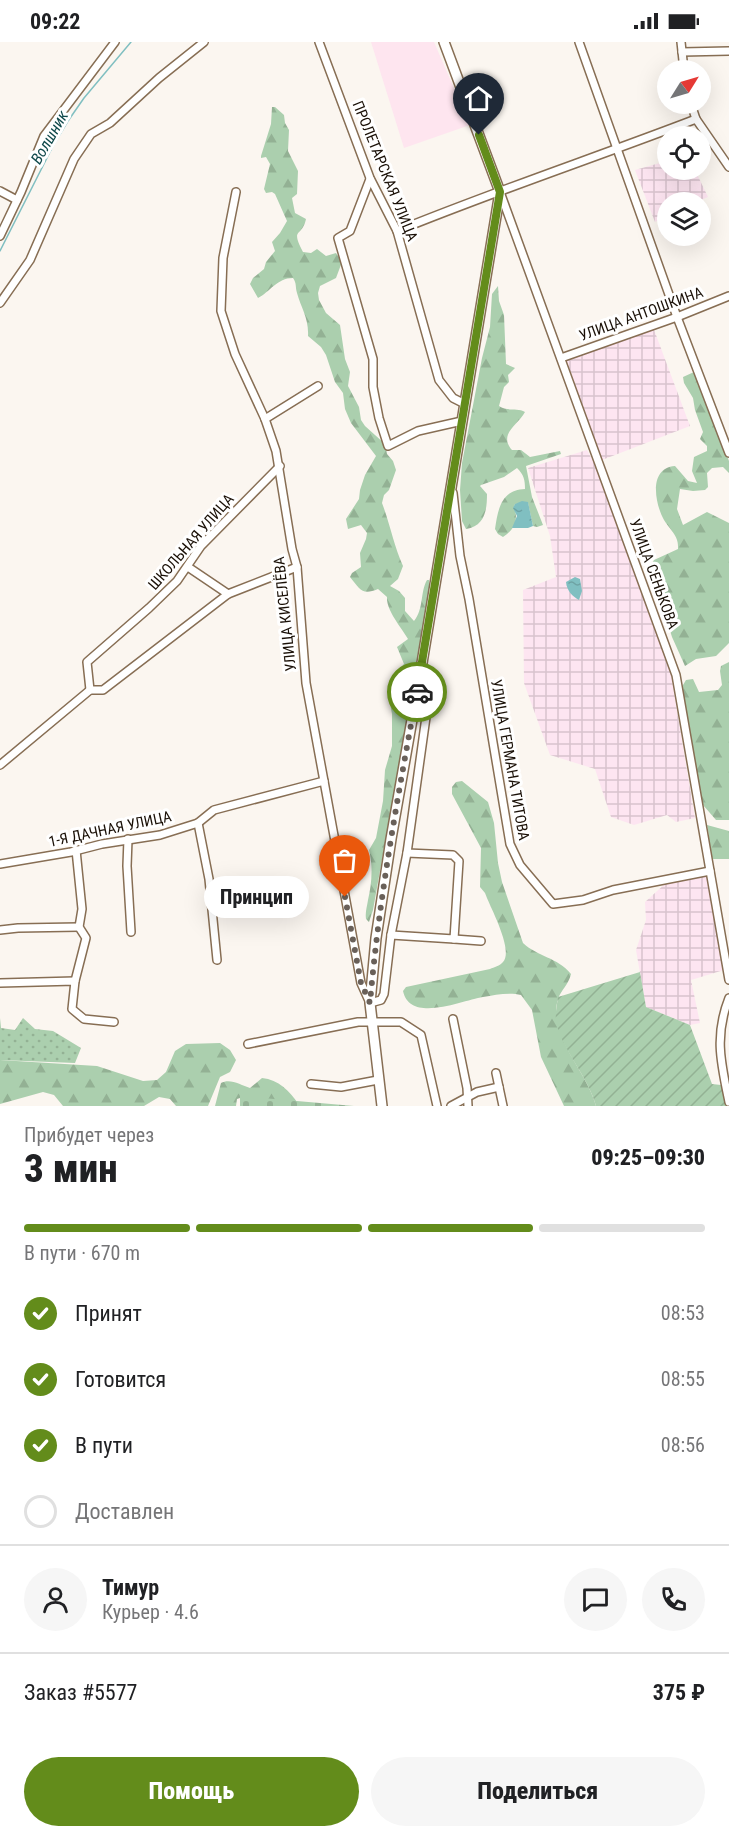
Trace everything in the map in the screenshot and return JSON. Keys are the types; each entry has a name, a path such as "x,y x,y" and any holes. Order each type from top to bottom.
{"main road":[{"path":"382,1106 370,1003 376,938 500,192 444,42"}],"street":[{"path":"0,235 44,136 115,42"},
{"path":"0,303 30,260 74,159 91,134 110,123 159,78 204,42"},
{"name":"ПРОЛЕТАРСКАЯ УЛИЦА","path":"319,42 370,179 396,231 439,380 453,398 465,404"},
{"path":"579,42 677,317 729,453"},
{"path":"681,42 683,60"},
{"path":"682,52 729,51"},
{"path":"694,114 729,167"},
{"path":"396,231 696,119"},
{"path":"370,179 350,231 338,238 373,359 373,387 379,418 388,446 418,431 462,422"},
{"path":"0,191 17,200"},
{"name":"УЛИЦА КИСЕЛЁВА","path":"236,192 223,258 221,311 235,354 265,419 280,466 292,549 297,567 306,683 361,983 370,1003"},
{"name":"УЛИЦА СЕНЬКОВА","path":"500,192 676,675 729,980"},
{"path":"496,218 502,216 510,219"},
{"name":"УЛИЦА АНТОШКИНА","path":"561,358 729,296"},
{"path":"265,419 318,386"},
{"name":"ШКОЛЬНАЯ УЛИЦА","path":"90,690 87,662 149,609 177,581 201,546 216,529 280,466"},
{"name":"УЛИЦА ГЕРМАНА ТИТОВА","path":"452,484 460,556 510,844 520,865 553,904 583,900 613,890 710,871"},
{"path":"188,567 228,594"},
{"path":"0,765 90,690 103,690 228,594 297,567"},
{"path":"370,1003 381,1000 384,994 391,935 407,853 427,710"},
{"name":"1-Я ДАЧНАЯ УЛИЦА","path":"0,864 160,835 198,823 214,810 324,781"},
{"path":"198,823 209,879 217,960"},
{"path":"128,839 127,866 131,932"},
{"path":"76,850 82,909 79,927 86,938 75,981 72,1009 84,1019 114,1022"},
{"path":"407,853 453,855 459,861 454,939"},
{"path":"0,930 79,927"},
{"path":"391,935 481,941"},
{"path":"0,983 75,981"},
{"path":"729,998 723,1013 718,1040 729,1102"},
{"path":"453,1019 467,1088 467,1102"},
{"path":"248,1044 328,1027 372,1022 401,1022 422,1035 437,1106"},
{"path":"496,1073 503,1106"},
{"path":"311,1084 341,1087 378,1080"},
{"path":"451,1106 467,1102 477,1092 499,1087"}],"shaded area":[{"path":"371,42 434,42 470,125 404,148"},
{"path":"657,164 657,180 700,180 706,192 657,192 657,221 655,222 635,170"},
{"path":"653,327 690,426 602,460 566,359"},
{"path":"587,450 594,463 670,669 695,818 676,822 667,815 634,825 611,817 595,769 550,755 524,683 523,590 556,577 550,536 528,468"},
{"path":"708,876 724,970 691,980 700,1023 690,1025 646,1007 636,950 646,920 645,902 666,883"}],"green space":[{"path":"272,107 284,115 289,130 288,151 298,171 297,194 292,198 295,213 306,219 297,236 299,244 303,252 311,253 317,249 326,256 336,253 342,262 336,278 320,286 319,300 326,313 340,325 345,359 350,372 348,386 359,407 361,420 385,444 387,454 396,470 382,503 403,566 398,579 390,586 405,598 405,611 414,621 419,611 425,585 429,580 429,607 369,922 366,914 372,875 369,850 376,838 383,801 385,770 392,746 391,693 395,687 395,673 404,664 397,647 408,639 391,613 387,597 378,589 368,592 362,590 350,577 361,567 360,553 367,533 361,525 348,529 346,519 359,499 365,475 376,456 351,423 345,409 343,393 335,382 326,355 321,347 308,336 306,318 293,278 282,280 258,298 250,284 253,278 264,269 266,262 275,251 272,242 287,221 275,194 266,193 264,189 270,164 266,157 261,158 261,156 271,124"},
{"path":"498,286 499,301 504,315 506,364 515,368 508,375 509,382 504,387 499,406 525,412 508,434 508,444 512,450 521,450 530,457 560,451 561,454 526,466 532,497 543,525 533,526 528,503 515,504 515,524 503,537 495,529 499,508 511,493 525,489 524,478 517,468 504,477 480,486 487,494 484,516 477,525 466,529 462,521 460,490 462,463 490,327 492,294"},
{"path":"694,372 729,461 729,473 723,467 712,468 707,473 708,487 705,490 680,489 677,509 683,525 707,512 729,523 729,643 716,656 696,659 685,666 672,637 650,567 654,560 678,549 676,537 664,520 658,505 657,480 666,468 675,466 688,481 697,483 692,471 694,457 707,451 707,446 700,439 703,432 693,398 683,377"},
{"path":"729,662 729,820 716,820 703,805 683,700 683,685 686,680 693,679 699,692 718,690 722,685 721,666"},
{"path":"462,781 488,802 494,823 502,882 523,943 560,964 571,974 558,999 556,1012 558,1026 596,1106 564,1106 541,1057 532,1010 521,995 497,995 438,1008 426,1008 408,1001 403,991 406,987 490,969 502,963 506,956 500,928 485,893 480,887 481,848 452,794 452,787 456,782"},
{"path":"707,825 729,831 729,859 713,859"},
{"path":"640,972 646,1007 690,1025 712,1084 721,1085 727,1106 596,1106 559,1031 556,1018 558,997"},
{"path":"0,1018 1,1028 15,1030 23,1018 35,1029 53,1031 81,1048 75,1063 0,1060"},
{"path":"220,1043 230,1050 236,1060 230,1072 220,1077 208,1106 176,1106 170,1099 159,1097 144,1106 63,1106 54,1095 43,1092 0,1104 0,1060 97,1066 143,1081 157,1080 166,1072 175,1051 186,1044"},
{"path":"262,1078 274,1081 283,1087 299,1105 240,1098 237,1099 236,1106 215,1106 221,1083 232,1082 250,1088"},
{"path":"240,1096 354,1106 240,1106"}],"water":[{"path":"522,501 528,502 533,526 512,528 517,516 513,508 515,504"},
{"path":"575,577 580,579 582,591 579,600 567,588 566,582"}],"waterway":[{"name":"Волшник","path":"0,251 68,121 84,98 131,42"}],"way so far":[{"path":"345,897 361,983 370,1003 382,898 417,692"}],"place":[{"name":"Принцип","path":"345,897"}],"route":[{"path":"417,692 500,192 479,135"}]}
